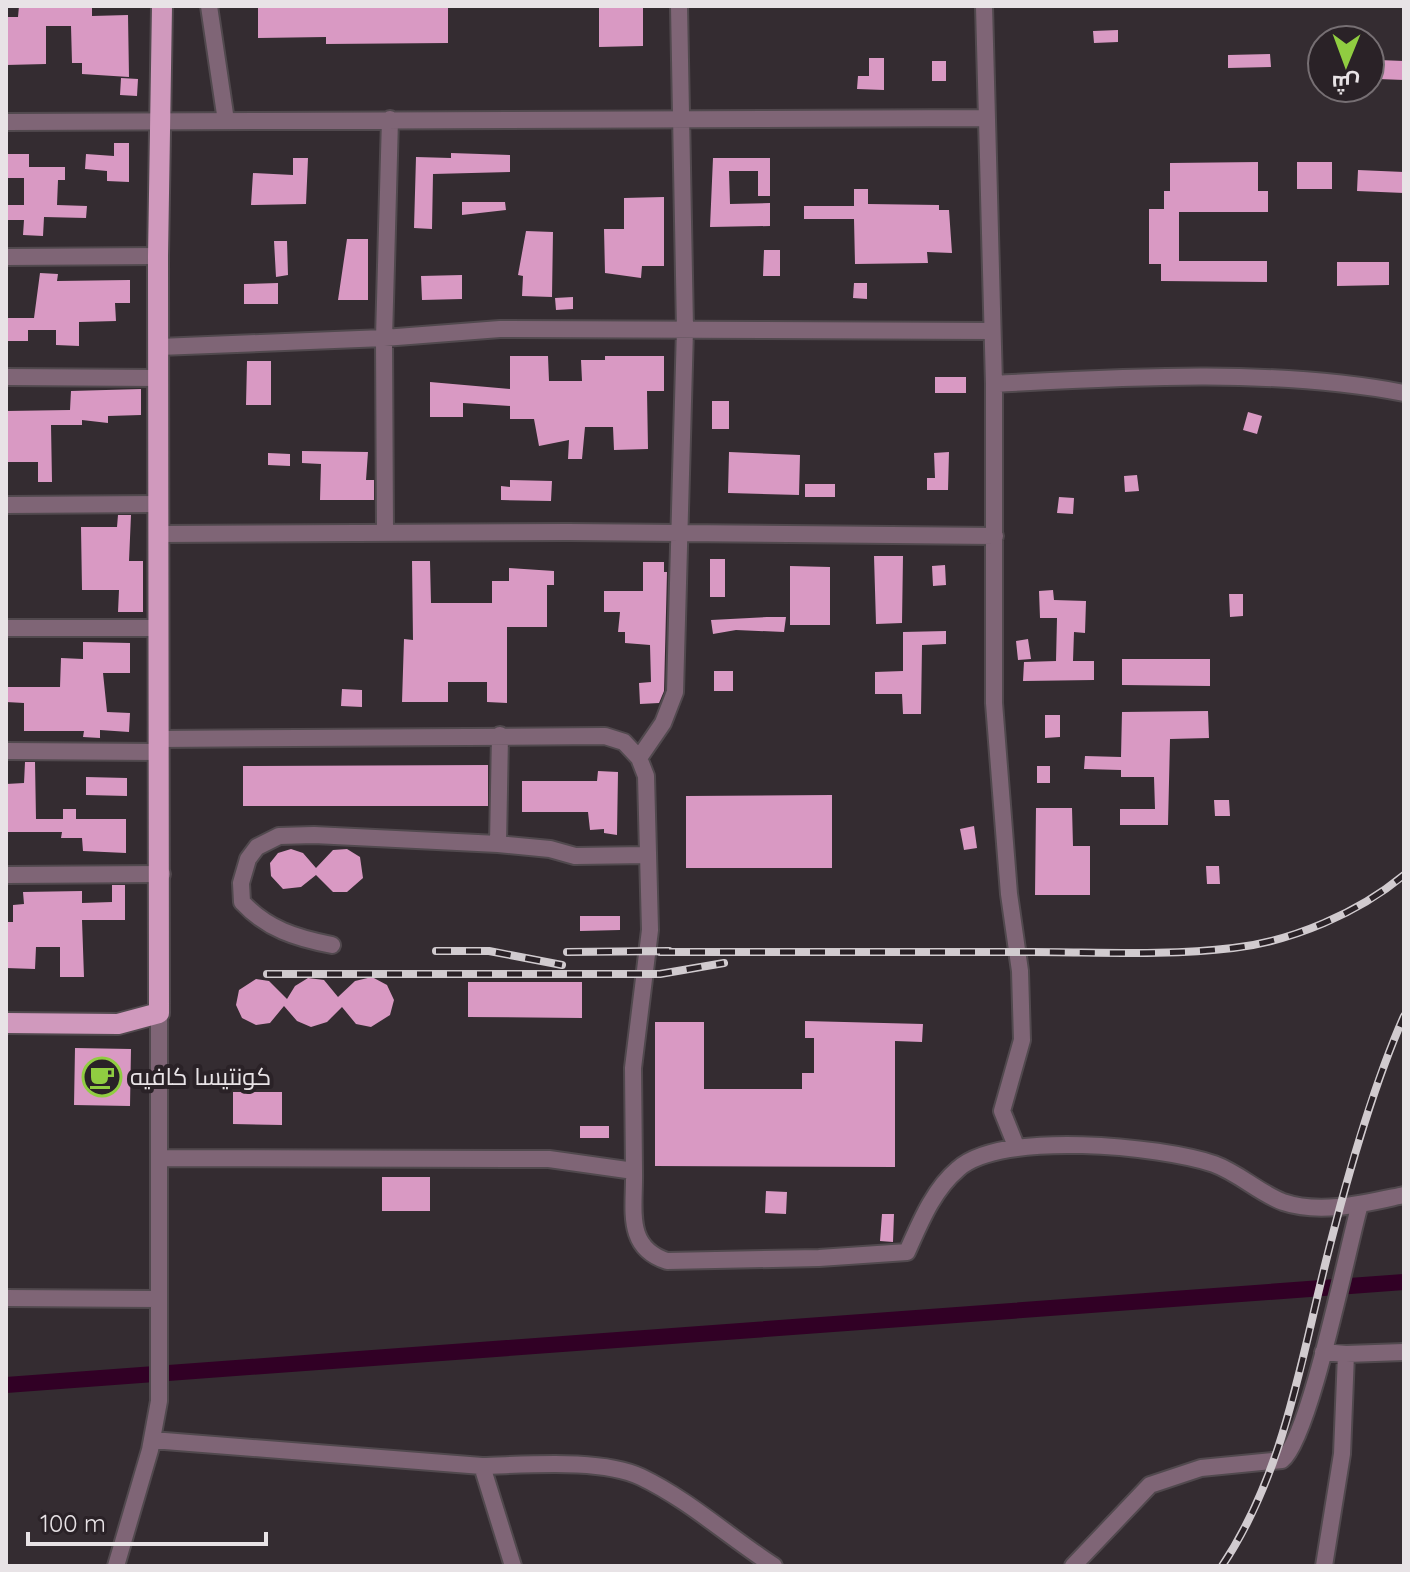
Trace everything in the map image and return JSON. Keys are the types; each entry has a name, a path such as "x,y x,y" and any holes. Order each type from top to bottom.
{"main road":[{"path":"6,1023 118,1024 159,1013 162,874 158,256 162,6"}],"street":[{"path":"209,6 226,121"},
{"path":"639,758 663,723 675,692 685,329 679,6"},
{"path":"984,6 984,118 994,384 994,703 1009,894 1020,971 1022,1040 1002,1111 1016,1146"},
{"path":"6,122 984,118"},
{"path":"385,533 384,338 390,119"},
{"path":"6,257 158,256"},
{"path":"159,347 384,338 500,329 992,331"},
{"path":"6,377 159,378"},
{"path":"994,384 1187,377 1404,393"},
{"path":"6,505 158,504"},
{"path":"159,534 995,536"},
{"path":"6,628 160,628"},
{"path":"498,844 500,735"},
{"path":"6,751 500,735 605,736 624,742 639,758 646,776 650,930 633,1068 635,1234 650,1255 667,1261 819,1258 907,1252 925,1211 959,1168 1016,1146 1135,1147 1216,1165 1283,1202 1341,1207 1404,1195"},
{"path":"332,945 278,930 255,916 242,902 244,870 257,847 279,836 314,835 498,844 550,849 575,856 648,855"},
{"path":"6,875 162,874"},
{"path":"116,1566 152,1440 159,1401 159,1013"},
{"path":"159,1158 549,1159 634,1171"},
{"path":"1073,1566 1150,1485 1201,1468 1282,1460 1290,1454 1323,1352 1360,1204"},
{"path":"6,1298 157,1299"},
{"path":"1323,1352 1404,1352"},
{"path":"1324,1566 1342,1454 1346,1354"},
{"path":"152,1440 482,1466 605,1468 640,1476 719,1526 774,1566"},
{"path":"482,1466 513,1566"}],"building":[{"path":"19,6 92,6 92,16 128,15 129,77 82,74 82,63 72,63 71,26 46,26 46,64 6,65 6,17 18,17"},
{"path":"258,6 448,6 448,43 326,44 326,37 258,38"},
{"path":"599,6 643,6 643,46 599,47"},
{"path":"1118,30 1118,42 1094,43 1093,31"},
{"path":"1270,54 1271,67 1228,68 1228,55"},
{"path":"869,58 884,58 884,90 857,89 858,76 869,76"},
{"path":"1386,60 1404,61 1404,80 1386,79"},
{"path":"932,61 946,61 946,81 932,81"},
{"path":"121,78 138,79 137,96 120,95"},
{"path":"114,143 129,143 129,182 107,181 107,171 85,169 86,154 114,156"},
{"path":"451,153 510,155 510,172 433,174 432,229 414,228 416,157 451,158"},
{"path":"8,154 29,154 29,167 65,167 65,180 58,180 57,205 87,206 86,218 44,217 43,236 23,235 24,220 6,220 6,205 24,205 24,178 8,178"},
{"path":"293,158 308,158 306,204 251,205 253,173 293,175"},
{"path":"713,158 770,158 770,196 758,196 758,171 729,171 730,204 770,203 770,226 710,227"},
{"path":"1258,162 1258,191 1268,191 1268,212 1179,212 1179,261 1267,261 1267,282 1161,281 1161,264 1149,264 1149,209 1164,209 1164,191 1170,191 1170,163"},
{"path":"1297,162 1332,162 1332,189 1297,189"},
{"path":"1358,170 1404,172 1404,193 1357,191"},
{"path":"854,189 868,189 868,204 939,205 939,210 949,210 952,253 927,252 928,263 855,264 854,219 804,219 804,206 854,206"},
{"path":"664,197 664,266 642,266 641,278 605,273 604,229 624,229 624,198"},
{"path":"462,202 505,202 506,210 462,215"},
{"path":"526,231 553,232 552,297 522,296 523,276 518,275"},
{"path":"347,239 368,239 368,300 338,300"},
{"path":"274,241 287,241 288,275 276,277"},
{"path":"764,250 780,250 780,276 763,276"},
{"path":"1337,262 1389,262 1389,285 1337,286"},
{"path":"40,273 58,274 57,281 130,280 130,303 115,303 116,321 79,322 79,346 56,345 56,330 28,330 28,341 6,341 6,318 34,318"},
{"path":"462,275 462,299 422,300 421,276"},
{"path":"278,283 278,304 244,304 244,284"},
{"path":"854,283 867,283 867,299 853,298"},
{"path":"573,297 573,309 556,310 555,298"},
{"path":"510,356 548,356 549,381 582,381 581,360 605,360 605,356 664,356 664,391 647,391 648,449 614,450 613,427 585,427 582,459 568,459 569,440 539,446 534,419 510,419 510,406 463,403 463,417 430,417 430,382 510,389"},
{"path":"247,361 271,361 271,405 246,405"},
{"path":"935,377 966,377 966,393 935,393"},
{"path":"141,389 141,415 108,416 108,423 82,420 82,425 51,425 52,482 38,482 38,462 6,462 6,411 70,410 71,391"},
{"path":"712,401 729,401 729,429 712,429"},
{"path":"1248,412 1262,416 1257,434 1243,430"},
{"path":"302,451 368,452 366,480 374,480 374,500 320,500 321,464 302,463"},
{"path":"729,452 800,455 799,495 728,493"},
{"path":"949,452 948,490 927,490 927,478 935,478 934,453"},
{"path":"268,453 290,454 290,466 268,465"},
{"path":"1137,475 1139,491 1125,492 1124,476"},
{"path":"510,480 552,481 551,501 501,500 501,486 510,487"},
{"path":"805,484 835,484 835,497 805,497"},
{"path":"1059,497 1074,498 1073,514 1057,513"},
{"path":"118,515 131,515 129,561 143,561 143,612 118,612 119,590 82,590 81,527 117,527"},
{"path":"874,556 903,556 902,623 876,624"},
{"path":"710,559 725,559 725,597 710,597"},
{"path":"412,561 430,561 431,603 492,603 492,581 509,581 509,568 554,571 554,585 547,585 547,627 507,627 507,703 487,702 487,682 448,682 448,702 402,702 404,639 413,640"},
{"path":"643,562 664,562 664,572 667,572 664,691 659,703 640,704 639,683 651,682 650,645 625,643 625,632 618,632 620,612 604,612 604,591 643,591"},
{"path":"945,565 946,585 933,586 932,566"},
{"path":"790,566 830,567 830,625 790,625"},
{"path":"1053,590 1054,600 1086,601 1085,633 1074,632 1073,661 1094,661 1094,680 1023,681 1024,662 1056,661 1057,618 1040,618 1039,591"},
{"path":"1229,594 1243,594 1243,616 1230,617"},
{"path":"786,617 784,632 736,630 713,634 711,620"},
{"path":"946,631 946,644 922,645 921,714 903,714 902,694 875,694 875,672 903,671 903,632"},
{"path":"1028,639 1031,659 1018,660 1016,641"},
{"path":"83,642 130,643 130,673 103,673 107,712 130,713 129,732 100,730 100,738 83,737 84,731 24,731 24,703 6,702 6,687 60,687 61,658 83,659"},
{"path":"1122,659 1210,659 1210,686 1122,685"},
{"path":"714,671 733,671 733,691 714,691"},
{"path":"342,689 362,690 362,707 341,706"},
{"path":"1208,711 1209,738 1170,739 1168,825 1120,825 1120,809 1155,809 1154,777 1121,777 1121,770 1084,769 1085,756 1121,757 1122,712"},
{"path":"1045,715 1060,715 1060,737 1045,738"},
{"path":"25,762 35,762 36,819 63,819 63,809 76,809 76,819 126,819 126,853 83,851 82,838 61,838 62,832 6,832 6,784 24,783"},
{"path":"488,765 488,806 243,806 243,766"},
{"path":"1037,766 1050,766 1050,783 1037,783"},
{"path":"598,771 618,772 617,835 604,833 604,829 590,830 588,812 522,812 522,781 597,781"},
{"path":"86,777 127,778 127,796 86,795"},
{"path":"832,795 832,868 686,868 686,796"},
{"path":"1214,800 1229,800 1230,816 1215,816"},
{"path":"1036,808 1072,808 1073,846 1090,846 1090,895 1035,895"},
{"path":"974,826 977,848 964,850 960,829"},
{"path":"291,849 303,853 316,868 333,850 347,849 360,857 363,878 347,892 333,892 316,875 301,887 283,889 271,876 270,863 278,853"},
{"path":"1206,866 1219,866 1220,884 1207,884"},
{"path":"112,885 125,885 125,920 82,920 84,977 60,977 60,947 36,947 35,969 6,968 6,922 13,922 13,905 24,904 23,892 82,891 82,903 112,902"},
{"path":"580,916 620,916 620,930 580,931"},
{"path":"372,977 387,985 394,1000 390,1015 371,1027 356,1024 342,1007 327,1022 311,1027 297,1021 284,1006 270,1023 256,1025 242,1018 236,1005 239,990 256,979 269,981 287,999 295,986 308,978 324,980 338,997 355,981"},
{"path":"468,982 582,982 582,1018 468,1017"},
{"path":"805,1021 923,1024 922,1042 895,1041 895,1167 655,1166 655,1022 704,1022 704,1089 802,1089 802,1073 814,1073 814,1038 805,1038"},
{"name":"كونتيسا كافيه","path":"75,1048 131,1049 130,1106 74,1105"},
{"path":"233,1092 282,1092 282,1125 233,1124"},
{"path":"580,1126 609,1126 609,1138 580,1138"},
{"path":"382,1177 430,1177 430,1211 382,1211"},
{"path":"766,1191 787,1192 786,1214 765,1213"},
{"path":"882,1214 894,1214 893,1242 880,1241"}],"waterway":[{"path":"6,1385 1404,1282"}],"railway":[{"path":"660,952 1132,953 1233,948 1279,939 1324,923 1346,913 1404,875"},
{"path":"436,951 489,951 562,965"},
{"path":"567,952 669,951"},
{"path":"267,974 660,974 724,963"},
{"path":"1222,1566 1243,1531 1275,1457 1298,1379 1351,1168 1370,1105 1404,1016"}],"place":[{"name":"كونتيسا كافيه","path":"102,1077"}]}
